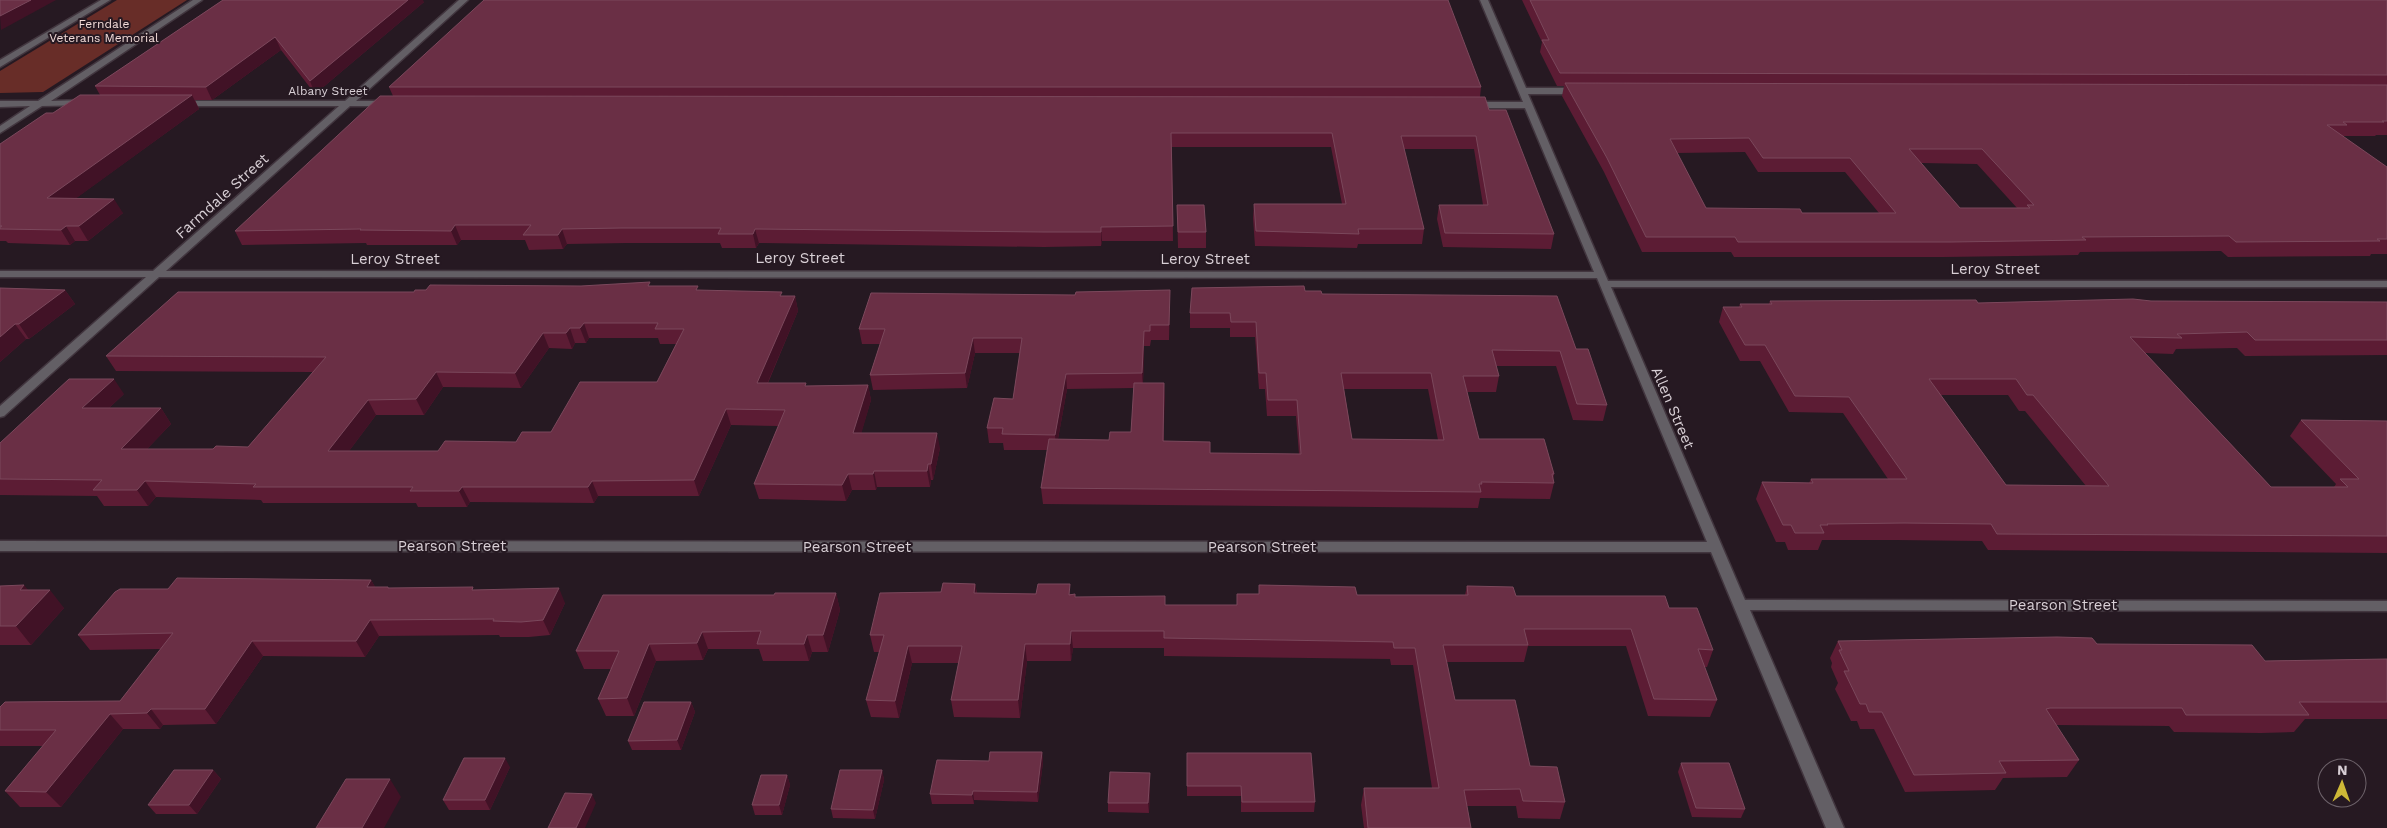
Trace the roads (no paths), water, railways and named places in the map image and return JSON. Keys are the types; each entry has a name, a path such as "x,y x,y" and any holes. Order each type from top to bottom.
{"street":[{"path":"0,64 106,0"},
{"path":"0,130 198,0"},
{"name":"Farmdale Street","path":"0,413 464,0"},
{"name":"Allen Street","path":"1484,0 1526,105 1602,279 1738,605 1835,828"},
{"path":"1521,91 1593,92"},
{"path":"0,104 90,103"},
{"name":"Albany Street","path":"168,103 401,104"},
{"path":"1463,105 1526,105"},
{"name":"Leroy Street","path":"0,274 1602,279 2387,284"},
{"name":"Pearson Street","path":"0,546 1714,548"},
{"name":"Pearson Street","path":"1738,605 2387,606"}],"park label":[{"name":"Ferndale Veterans Memorial","path":"104,31"}]}
